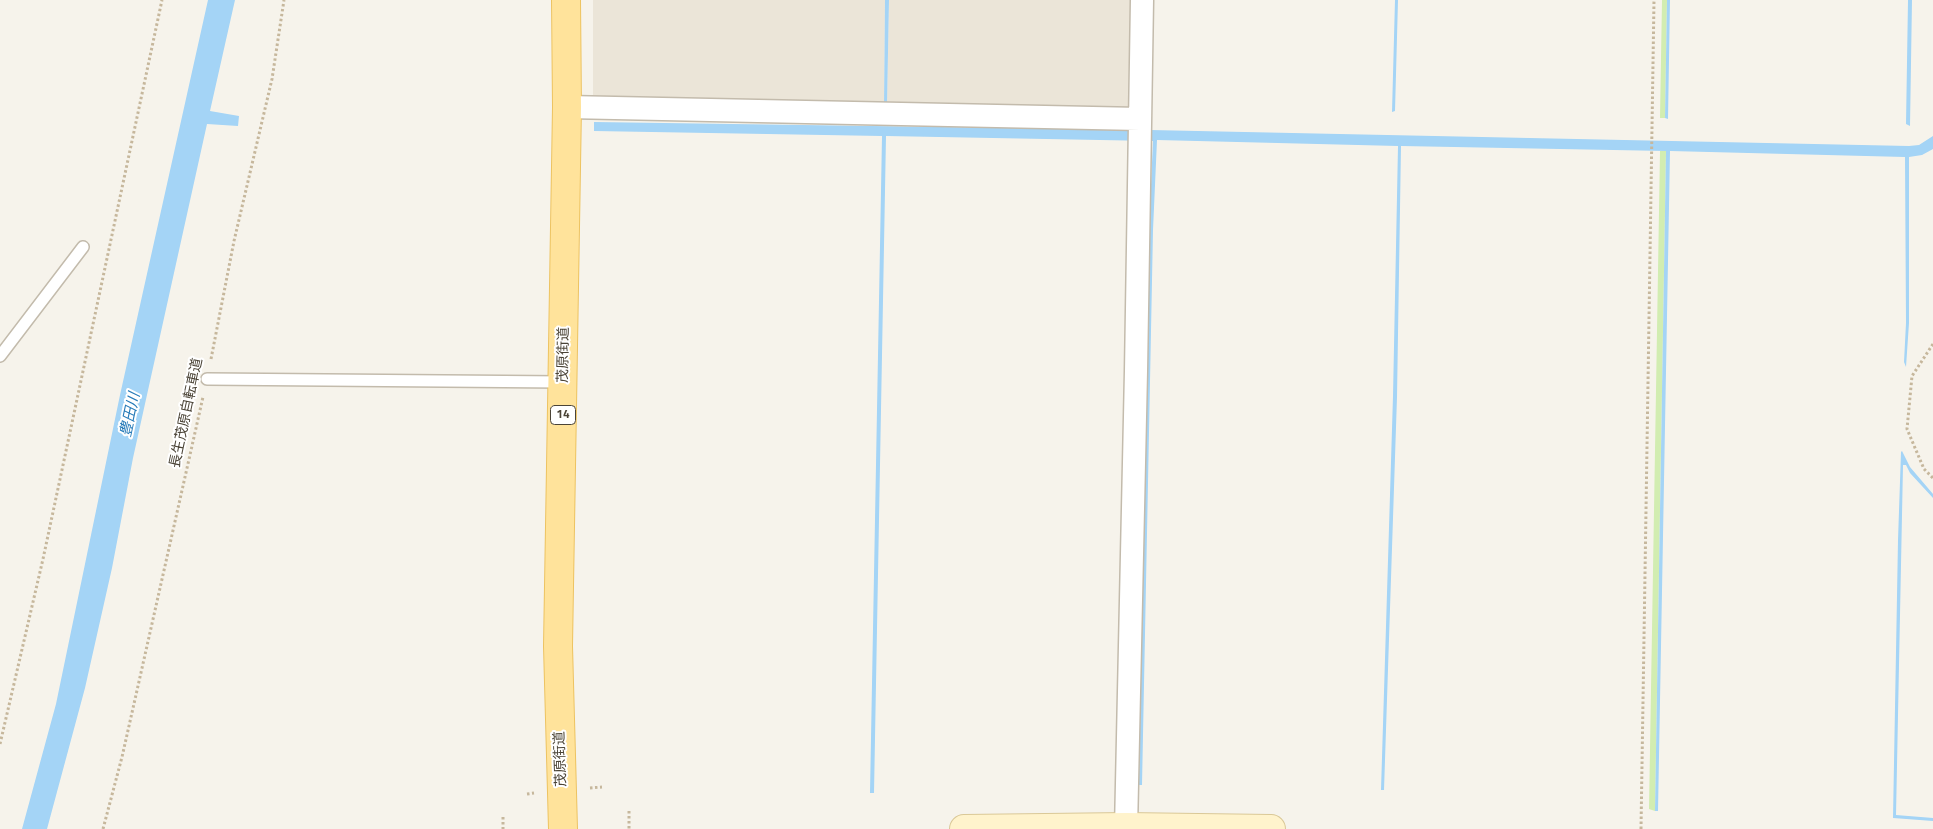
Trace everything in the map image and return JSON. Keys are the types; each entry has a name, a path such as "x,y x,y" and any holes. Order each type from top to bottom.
{"main road":[{"name":"茂原街道","path":"563,829 558,646 568,108 566,0"},
{"path":"964,829 1271,829"}],"street":[{"path":"1126,828 1142,0"},
{"path":"568,108 1140,119"}],"lane":[{"path":"0,356 83,247"},
{"path":"207,379 563,382"}],"path":[{"path":"0,744 45,550 162,0"},
{"name":"長生茂原自転車道","path":"103,829 122,756 207,379 234,241 272,78 284,0"},
{"path":"1641,829 1654,0"},
{"path":"1933,344 1912,376 1907,429 1924,469 1933,478"},
{"path":"629,811 629,829"},
{"path":"503,817 503,829"}],"shaded area":[{"path":"593,0 885,0 884,105 593,99"},
{"path":"889,0 1133,0 1131,106 1126,108 887,105"}],"green space":[{"path":"1662,0 1667,0 1665,118 1660,118"},
{"path":"1660,151 1666,151 1655,811 1649,809"}],"water":[{"name":"豊田川","path":"208,0 235,0 210,111 239,116 238,126 207,124 133,458 112,568 85,688 47,829 22,829 56,704 120,395"},
{"path":"885,0 889,0 887,105 884,105"},
{"path":"1395,0 1398,0 1395,111 1392,112"},
{"path":"1667,0 1670,0 1668,119 1665,118"},
{"path":"1908,0 1912,0 1910,126 1906,124"},
{"path":"594,122 1150,130 1909,146 1919,145 1933,136 1933,149 1922,155 1909,157 1909,323 1906,367 1904,362 1906,323 1905,157 1670,151 1658,811 1655,811 1666,151 1401,146 1397,397 1384,790 1381,790 1393,396 1398,146 1157,140 1153,230 1142,785 1139,785 1149,229 1153,141 886,136 874,793 870,793 882,136 594,131"},
{"path":"1902,451 1910,467 1933,494 1933,498 1910,473 1906,465 1903,465 1896,815 1933,818 1933,821 1893,818 1898,540"}]}
